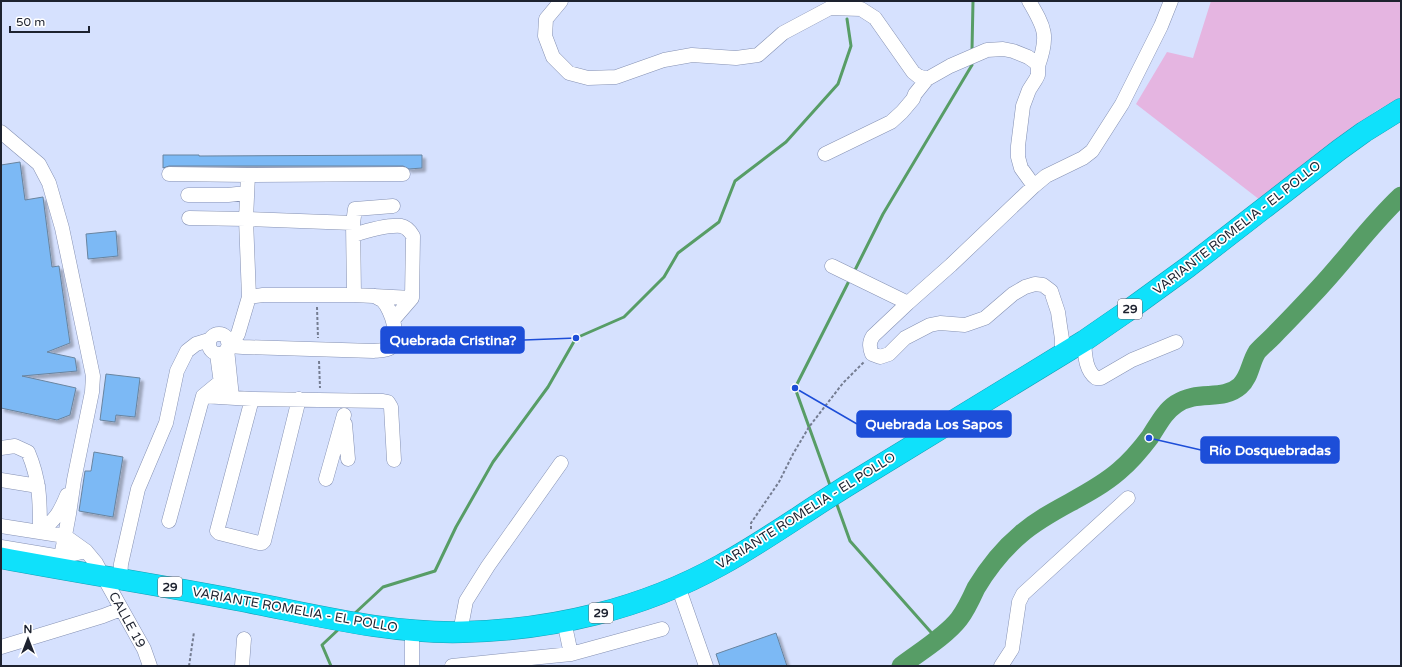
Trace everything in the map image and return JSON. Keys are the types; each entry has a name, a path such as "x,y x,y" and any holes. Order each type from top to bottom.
{"highway":[{"name":"VARIANTE ROMELIA - EL POLLO","path":"1,558 258,604 347,622 412,631 460,632 512,629 564,622 626,606 678,586 718,567 756,545 819,503 1084,341 1188,267 1345,146 1401,109"}],"street":[{"path":"561,1 546,19 545,36 553,57 569,73 588,78 616,77 664,60 692,55 736,58 758,55 783,33 830,8 862,9 875,18 913,72 918,76 927,79"},
{"path":"1029,1 1043,26 1043,52 1038,66 1038,74 1023,106 1018,156 1020,168 1034,186"},
{"path":"1062,354 1062,339 1058,312 1053,296 1051,291 1043,285 1035,284 1025,287 1014,294 985,318 965,324 930,324 905,338 889,354 880,357 872,354 870,349 870,341 873,336 951,265 1034,186 1046,176 1083,158 1092,151 1122,104 1161,26 1171,1"},
{"path":"825,154 891,122 913,99 915,94 927,79 962,60 987,50 1003,50 1021,53 1032,59 1038,66"},
{"path":"1,132 39,164 49,183 62,228 93,376 92,392 74,480 61,557"},
{"path":"169,174 403,174"},
{"path":"112,577 121,564 138,489 166,423 177,371 187,351 200,353 234,340 238,334 249,297 246,218 248,175"},
{"path":"188,194 228,195 246,193"},
{"path":"354,295 355,209 394,206"},
{"path":"189,218 246,218 369,230 402,226 409,230 413,236 412,298 393,320"},
{"path":"832,266 908,303"},
{"path":"249,297 263,295 354,295 412,298"},
{"path":"221,345 243,348 384,350 390,348 394,344 395,338 393,320 383,301 374,296"},
{"path":"1084,341 1086,360 1090,374 1096,378 1101,378 1132,360 1176,342"},
{"path":"221,345 220,382 228,397"},
{"path":"221,345 228,397"},
{"path":"169,520 203,396 220,382"},
{"path":"203,396 252,399 384,400 388,402 391,407 394,460"},
{"path":"252,399 217,531 219,533 259,543 262,543 264,540 300,399"},
{"path":"345,400 344,415 348,459"},
{"path":"326,479 344,415"},
{"path":"1,448 15,446 28,452 35,469 38,486 40,502 40,531"},
{"path":"460,632 466,601 488,566 561,463"},
{"path":"1,480 38,486"},
{"path":"40,531 49,526 60,512 74,480"},
{"path":"1001,666 1012,649 1019,602 1023,594 1128,498"},
{"path":"1,526 65,536"},
{"name":"CALLE 19","path":"65,536 86,551 96,563 112,577 121,609 144,650 150,666"},
{"path":"1,547 61,557 86,551"},
{"path":"678,586 706,666"},
{"path":"1,647 103,616 121,609"},
{"path":"564,622 572,654"},
{"path":"452,666 572,654 662,629"},
{"path":"412,631 412,666"},
{"path":"242,666 244,639"}],"path":[{"path":"756,545 751,530 751,523 779,482 809,427 843,383 872,354"},
{"path":"189,666 194,632"}],"shaded area":[{"path":"1211,1 1401,1 1401,97 1376,111 1260,200 1136,104 1167,52 1193,58"}],"building":[{"path":"163,155 422,155 422,168 409,169 403,166 169,166 163,168"},
{"path":"20,162 25,200 43,197 52,267 59,266 70,343 47,352 75,358 77,371 22,376 76,388 70,415 57,420 1,408 1,165"},
{"path":"116,231 118,256 88,259 86,234"},
{"path":"106,374 140,378 135,417 116,415 115,422 100,420"},
{"path":"94,452 123,457 113,517 79,511 85,471 91,471"},
{"path":"776,633 787,666 720,666 716,654"}],"waterway":[{"path":"972,50 973,1"},
{"path":"354,614 383,587 435,571 456,527 493,462 548,387 576,338 624,317 664,277 678,253 719,222 735,181 786,142 838,84 851,46 847,19"},
{"path":"854,272 883,214 972,65"},
{"path":"901,666 947,632 959,619 986,573 996,559 1014,540 1045,517 1095,488 1119,471 1128,463 1150,437 1172,407 1193,397 1218,395 1233,391 1240,386 1246,378 1257,352 1319,288 1379,218 1401,196"},
{"path":"831,488 795,388 850,279"},
{"path":"836,502 850,541 937,639"},
{"path":"331,666 322,645 340,628"}],"place":[{"name":"Quebrada Cristina?","path":"576,338"},
{"name":"Quebrada Los Sapos","path":"795,388"},
{"name":"Río Dosquebradas","path":"1149,438"}]}
